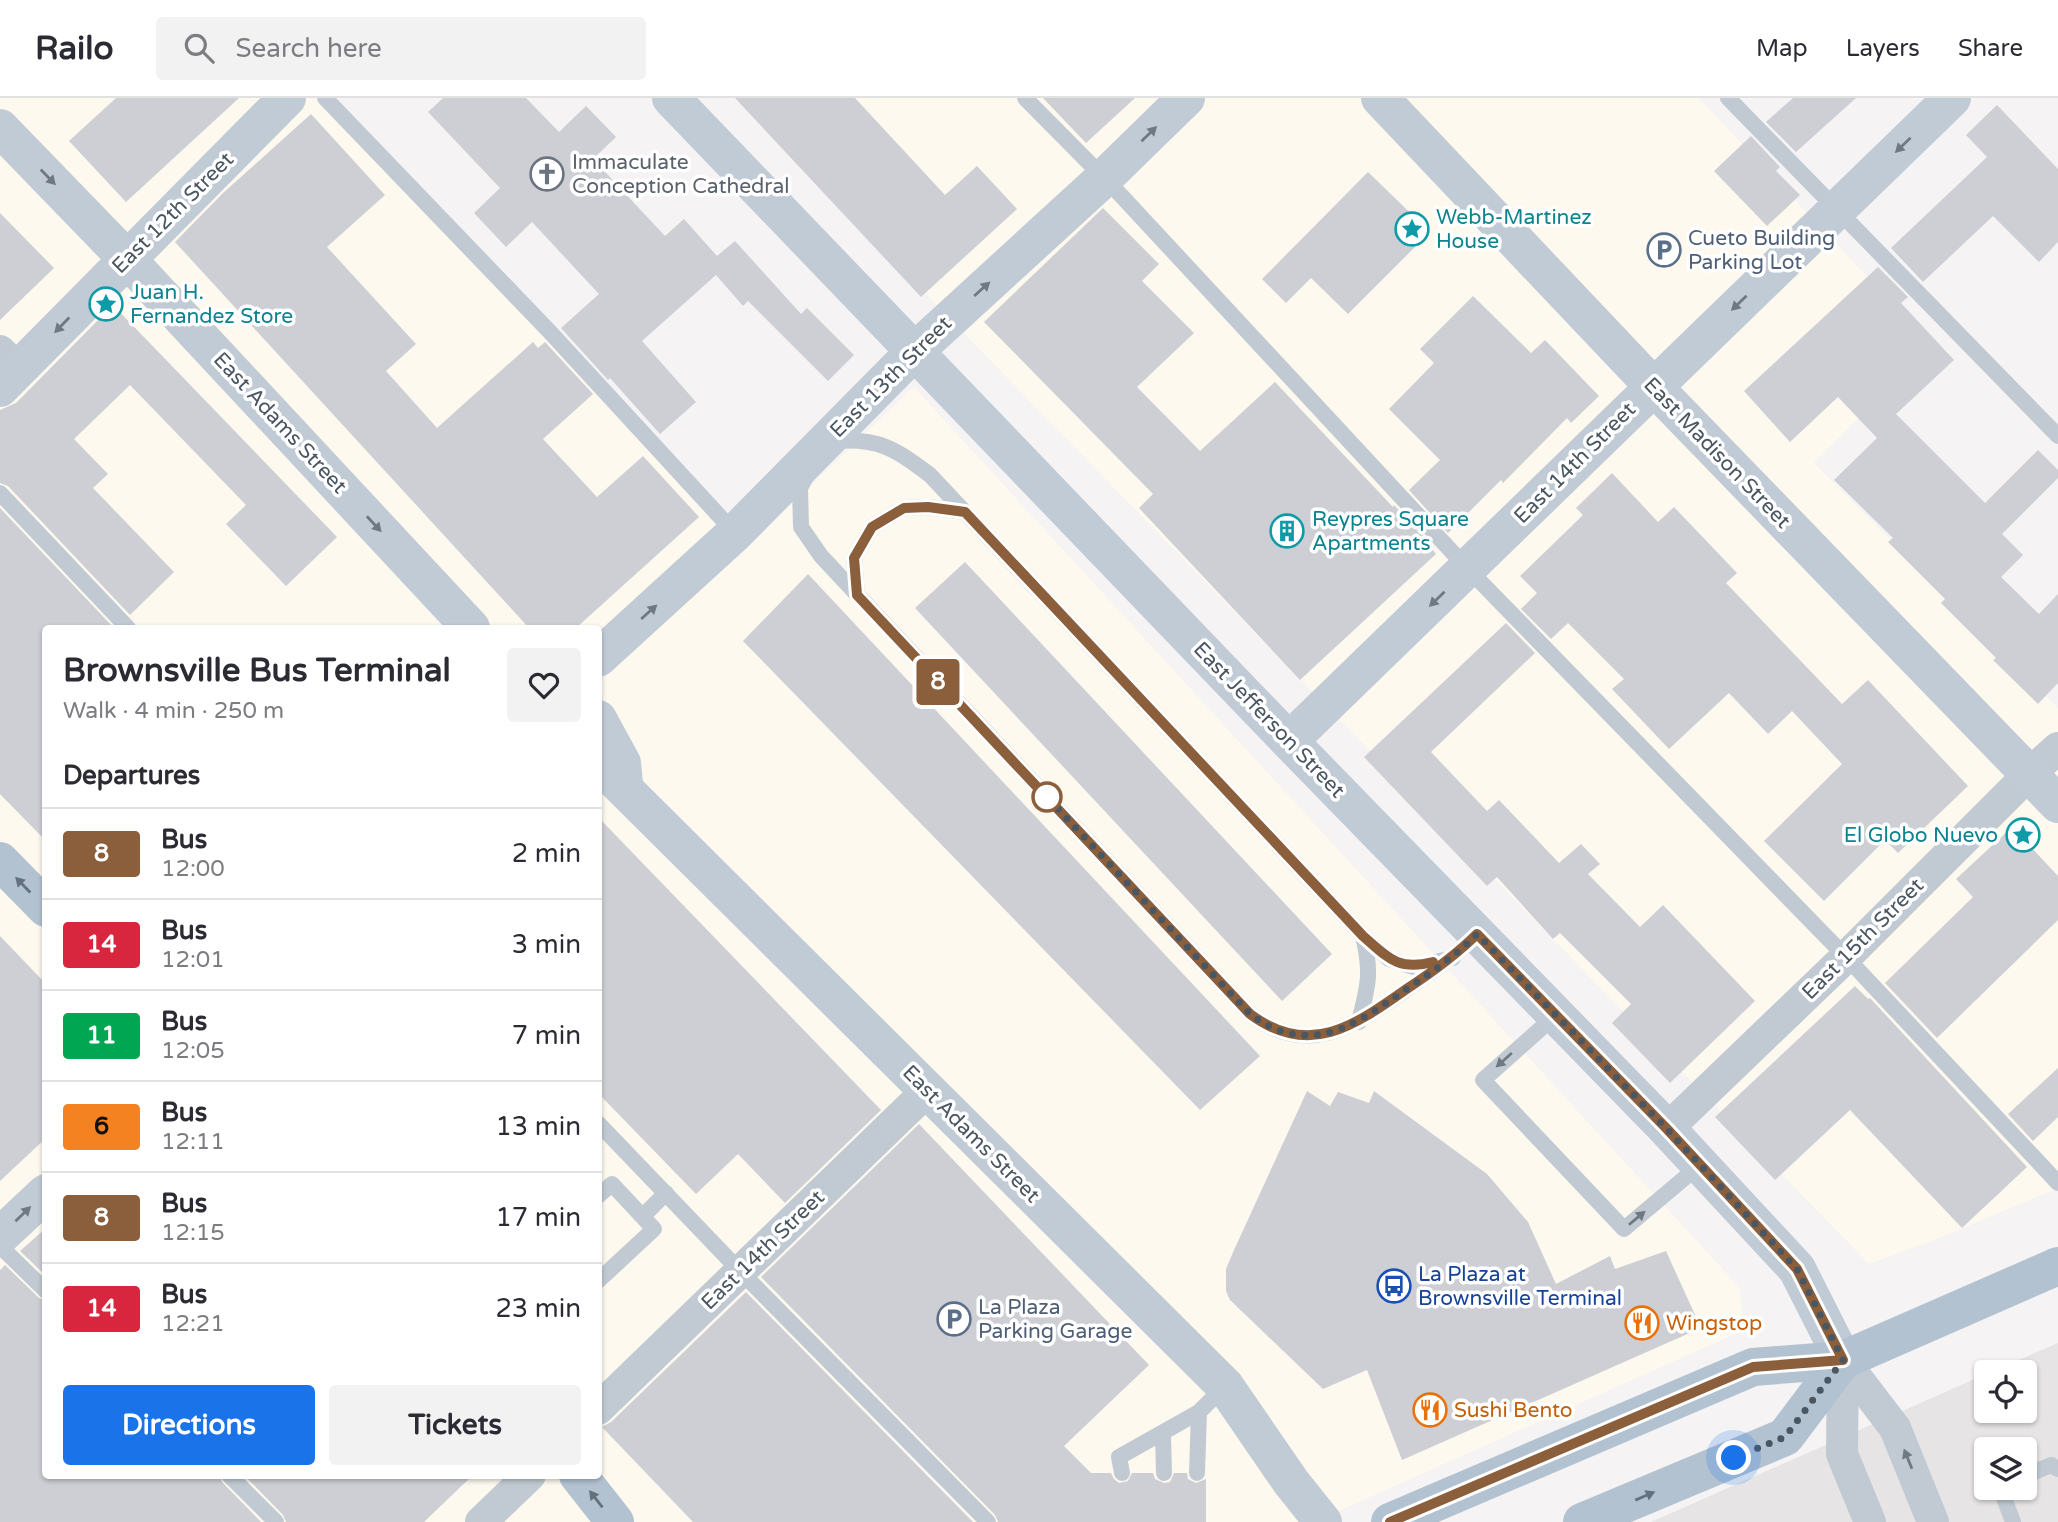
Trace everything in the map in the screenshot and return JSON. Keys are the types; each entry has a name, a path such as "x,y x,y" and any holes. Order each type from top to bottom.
{"main road":[{"path":"0,861 42,904"},
{"path":"1390,1522 1753,1367 1843,1360 2058,1266"},
{"path":"1582,1522 1785,1437 1843,1360"},
{"path":"581,1479 615,1522"}],"street":[{"name":"East 12th Street","path":"6,370 127,259 286,98"},
{"name":"East Jefferson Street","path":"671,98 1289,741 1465,946 1556,1015 1667,1129 1797,1269 1843,1360"},
{"name":"East 13th Street","path":"602,654 735,533 914,352 1104,178 1186,98"},
{"name":"East Madison Street","path":"1380,98 1653,386 2058,804"},
{"name":"East 14th Street","path":"1289,741 1952,98"},
{"name":"East Adams Street","path":"0,128 127,259 468,625"},
{"path":"602,726 622,763 611,776"},
{"name":"East 15th Street","path":"1667,1129 2058,748"},
{"name":"East Adams Street","path":"611,776 927,1091 1291,1482 1323,1522"},
{"name":"East 14th Street","path":"602,1405 927,1091"},
{"path":"0,1236 42,1196"},
{"path":"1843,1360 1842,1454 1870,1522"},
{"path":"1843,1360 1895,1428 1933,1522"},
{"path":"481,1522 526,1479"}],"lane":[{"path":"324,98 549,331 735,533"},
{"path":"1025,98 1104,178 1468,569 1846,957 2058,1183"},
{"path":"1728,98 2058,436"},
{"path":"861,439 897,450 930,475 1363,936 1389,959 1413,967 1465,946 1359,1022 1335,1032 1301,1035 1269,1028 1250,1014 821,556 801,527 800,488 825,442 861,439"},
{"path":"0,493 125,625"},
{"path":"857,595 854,558 872,527 904,508 928,507 965,512"},
{"path":"1359,1022 1367,992 1370,964 1363,936"},
{"path":"1556,1015 1483,1080 1624,1229 1700,1165"},
{"path":"602,1127 988,1522"},
{"path":"602,1193 612,1184 654,1228 602,1277"},
{"path":"643,1216 666,1193"},
{"path":"0,1245 42,1287"},
{"path":"1122,1473 1119,1457 1163,1434 1212,1399"},
{"path":"1197,1473 1212,1399"},
{"path":"1163,1434 1164,1473"},
{"path":"2037,1471 2051,1465 2058,1469"},
{"path":"233,1479 276,1522"},
{"path":"2005,1500 2013,1522"}],"shaded area":[{"path":"0,98 329,98 744,549 914,387 1740,1288 1744,1330 1314,1522 0,1522"},
{"path":"735,98 1699,98 1931,345 1814,463 2058,708 2058,1188 1869,1264"},
{"path":"2058,1343 2058,1522 1651,1522 1974,1379 1974,1423 2037,1423 2037,1360 2019,1360"}],"building":[{"path":"116,98 239,98 126,202 69,141"},
{"path":"443,98 526,98 559,132 586,106 616,137 593,159 665,236 684,219 717,256 735,241 801,314 807,308 854,355 828,381 748,301 743,306 716,275 642,341 696,402 660,434 561,328 599,294 532,222 506,247 474,213 500,188 428,112"},
{"path":"735,98 855,98 945,195 977,166 1017,209 921,297"},
{"path":"1043,98 1135,98 1086,143"},
{"path":"1793,98 1856,98 1796,152 1766,122"},
{"path":"1997,105 2058,169 2058,242 2039,262 1993,216 1923,282 1891,248 1987,157 1966,135"},
{"path":"311,114 385,195 327,247 416,344 386,371 437,428 533,342 538,348 545,342 593,394 543,439 597,497 643,456 699,517 579,625 526,625 175,242 223,193"},
{"path":"1751,136 1780,167 1776,171 1800,195 1767,226 1714,171"},
{"path":"1368,172 1430,232 1348,314 1311,278 1286,303 1262,279"},
{"path":"1103,208 1159,264 1142,281 1194,333 1137,387 1200,451 1275,382 1434,547 1432,549 1436,554 1300,680 1139,508 1153,494 984,322"},
{"path":"0,213 54,268 0,320"},
{"path":"1878,267 1908,297 1901,303 1954,360 1896,414 1985,503 2038,450 2058,470 2058,478 2002,534 2023,555 2001,577 2039,614 2058,594 2058,683 2038,704 1941,603 1945,599 1888,542 1893,538 1834,480 1877,438 1838,397 1790,442 1744,391"},
{"path":"1473,296 1531,353 1545,340 1599,396 1571,423 1567,418 1503,483 1501,480 1448,533 1409,490 1440,460 1389,409 1434,363 1420,349"},
{"path":"113,305 337,537 286,586 226,524 246,505 130,385 74,439 108,474 93,488 174,572 130,615 8,486 0,483 0,410 16,403"},
{"path":"1612,473 1658,522 1674,507 1737,573 1726,583 1842,704 1868,680 1968,786 1898,853 1885,840 1824,901 1764,841 1842,764 1792,711 1768,734 1729,693 1669,749 1612,689 1624,679 1568,623 1551,639 1521,609 1537,593 1520,576 1583,515 1576,508"},
{"path":"0,508 111,625 42,625 42,837 0,794"},
{"path":"965,562 1332,954 1282,1001 915,608"},
{"path":"808,574 1260,1056 1200,1110 743,641"},
{"path":"1506,623 1535,653 1431,752 1487,811 1499,800 1559,863 1581,844 1600,864 1588,874 1640,927 1663,905 1755,1001 1670,1083 1612,1023 1631,1004 1560,933 1553,939 1497,877 1487,886 1364,757"},
{"path":"602,821 881,1110 785,1203 738,1154 696,1194 602,1097"},
{"path":"2012,827 2058,876 2058,920 1937,1038 1885,983 1973,897 1956,879"},
{"path":"0,936 42,980 42,1142 0,1181"},
{"path":"1855,986 1870,998 2027,1167 1962,1228 1850,1110 1775,1180 1715,1117"},
{"path":"2058,1068 2058,1117 2033,1141 2008,1114"},
{"path":"1307,1091 1330,1106 1338,1092 1369,1103 1374,1091 1487,1174 1528,1222 1556,1284 1610,1256 1615,1269 1666,1251 1701,1328 1402,1460 1367,1370 1323,1389 1230,1300 1226,1291 1226,1269"},
{"name":"La Plaza Parking Garage","path":"919,1124 1149,1365 1064,1446 1091,1473 1111,1473 1119,1483 1128,1481 1132,1473 1153,1473 1155,1479 1164,1483 1170,1482 1174,1473 1187,1473 1188,1479 1196,1483 1206,1479 1206,1522 998,1522 995,1515 761,1277"},
{"path":"42,1232 42,1272 20,1251"},
{"path":"5,1265 42,1299 42,1479 221,1479 261,1522 0,1522 0,1270"},
{"path":"746,1292 973,1522 693,1522 602,1427 611,1422"},
{"path":"248,1479 469,1479 424,1522 286,1522 283,1515"}],"bus line":[{"name":"8","path":"1390,1522 1753,1367 1843,1360 1797,1269 1667,1129 1477,934 1453,958 1359,1022 1335,1032 1301,1035 1269,1028 1250,1014 857,595 854,558 872,527 904,508 928,507 965,512 1363,936 1389,959 1413,967 1433,962"}],"place":[{"name":"Immaculate Conception Cathedral","path":"547,174"},
{"name":"Webb-Martinez House","path":"1412,229"},
{"name":"Cueto Building Parking Lot","path":"1664,250"},
{"name":"Juan H. Fernandez Store","path":"106,304"},
{"name":"Reypres Square Apartments","path":"1287,531"},
{"name":"El Globo Nuevo","path":"2023,835"},
{"name":"La Plaza at Brownsville Terminal","path":"1394,1286"},
{"name":"La Plaza Parking Garage","path":"954,1319"},
{"name":"Wingstop","path":"1642,1323"},
{"name":"Sushi Bento","path":"1430,1410"}],"route":[{"path":"1047,797 1044,794 1250,1014 1269,1028 1301,1035 1335,1032 1359,1022 1453,958 1477,934 1667,1129 1797,1269 1843,1360 1785,1437 1734,1458"}]}
